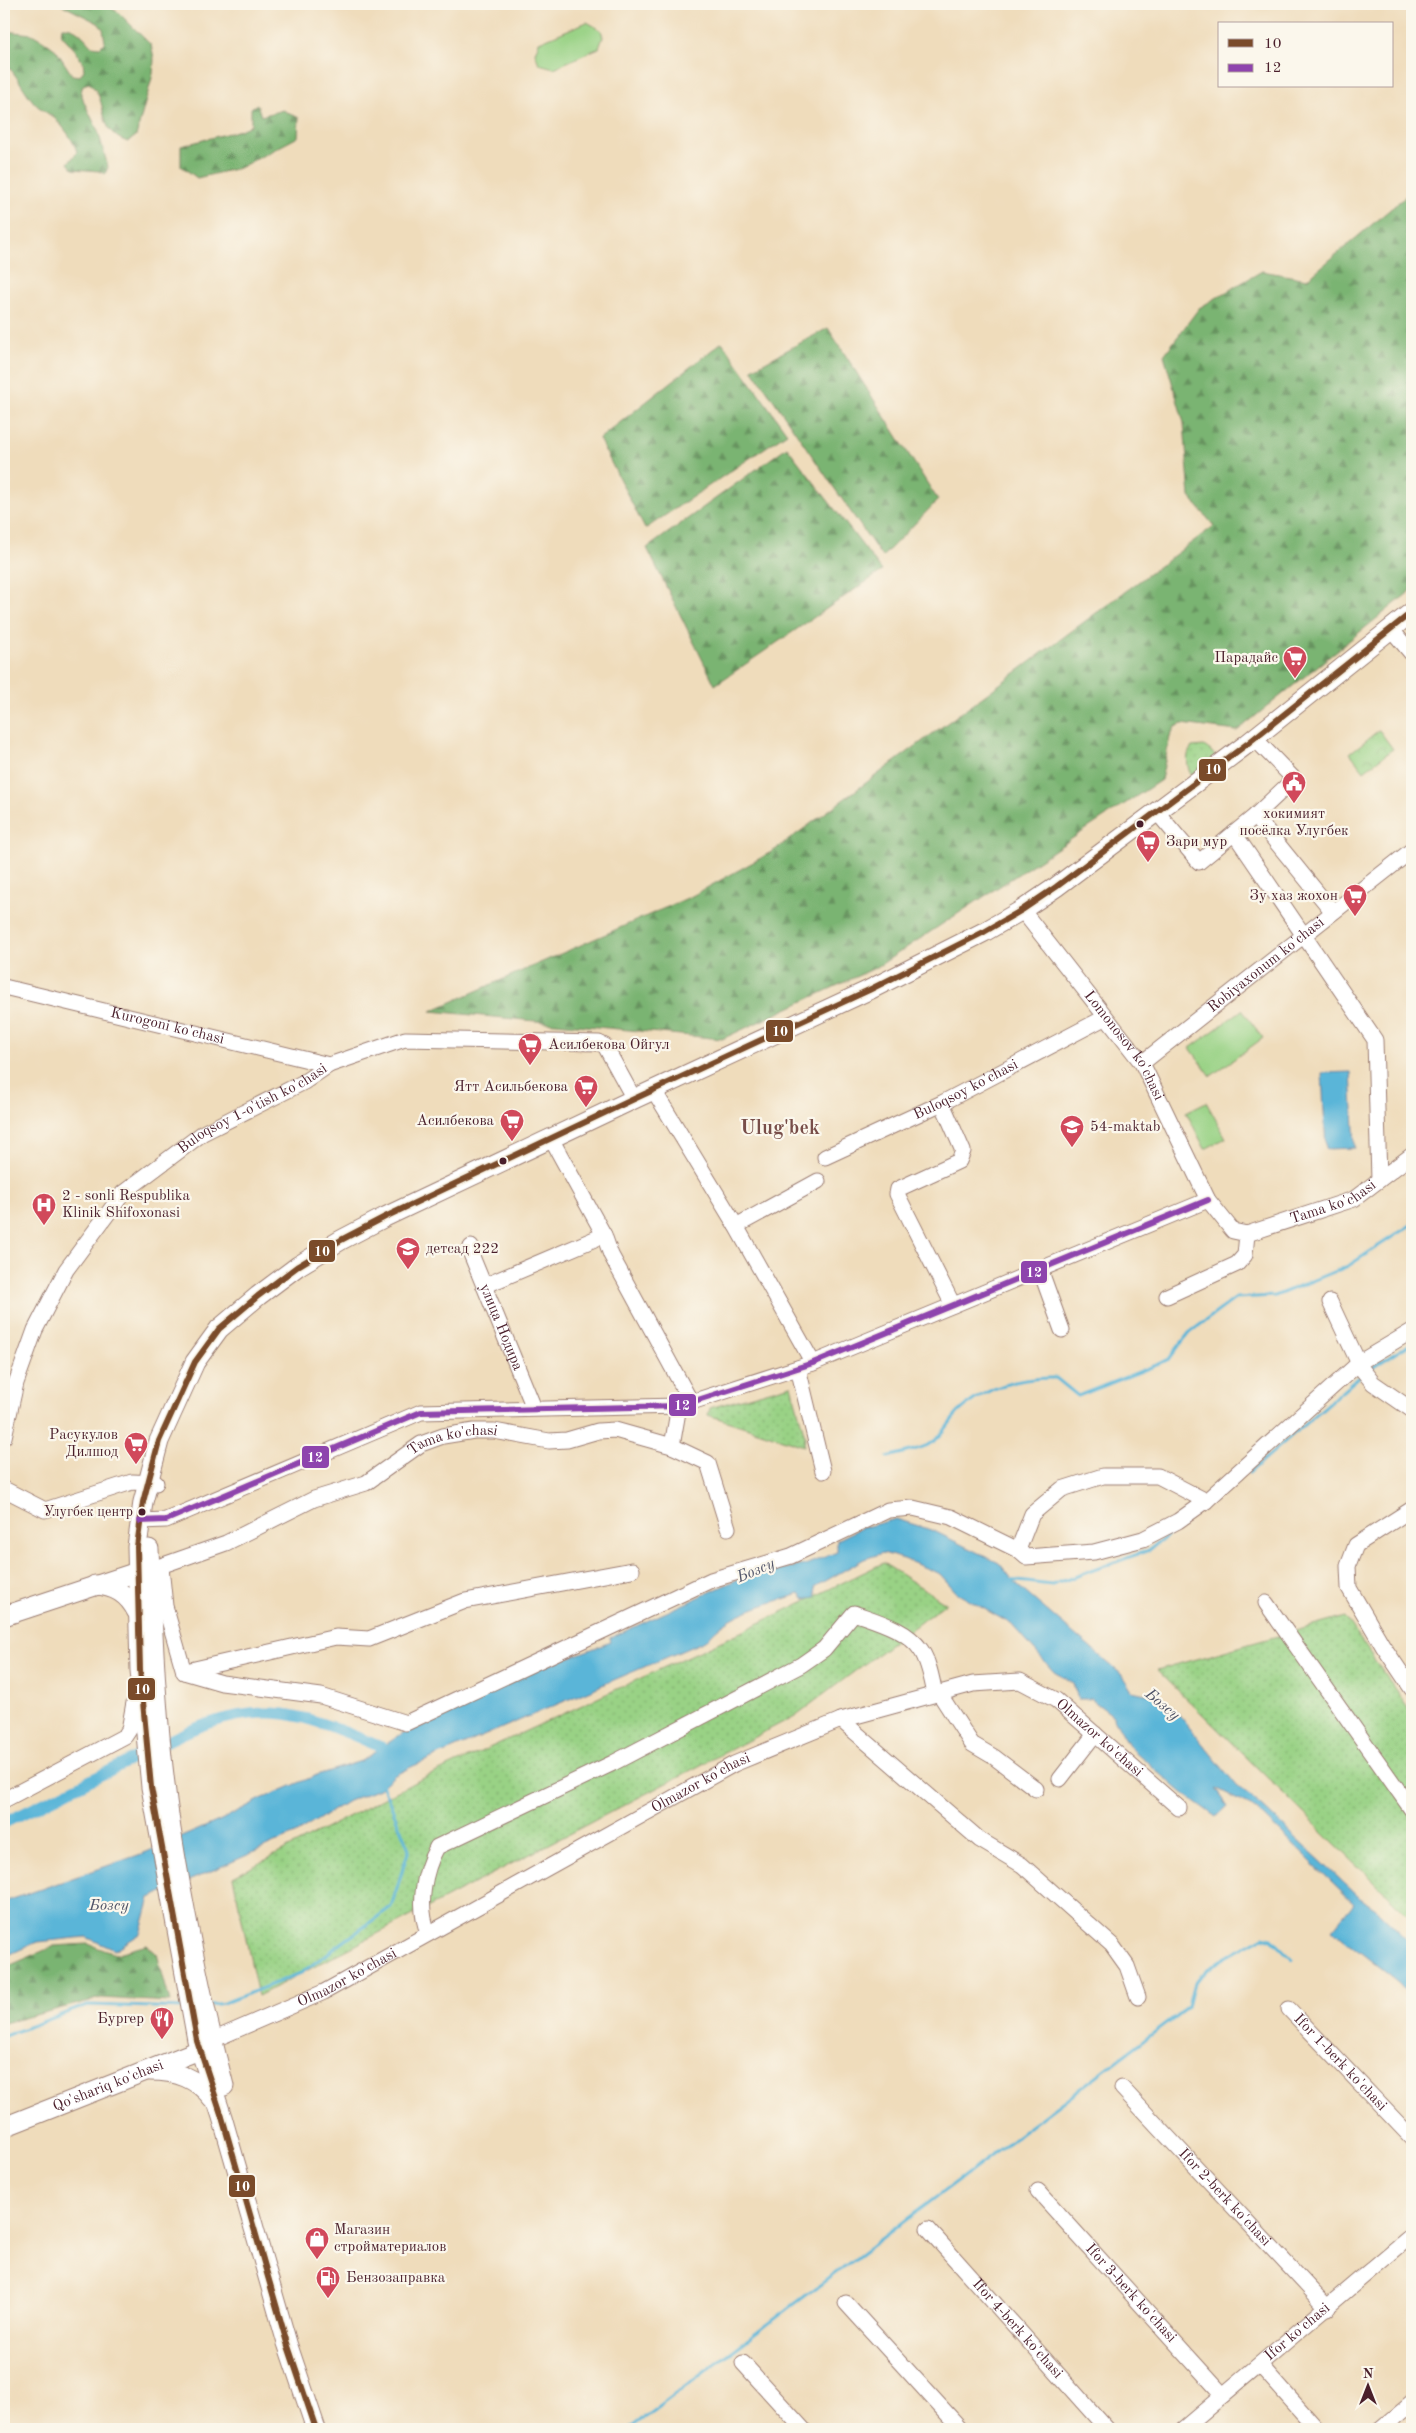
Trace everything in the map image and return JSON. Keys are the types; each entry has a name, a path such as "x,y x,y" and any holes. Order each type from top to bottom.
{"main road":[{"path":"152,1483 166,1443 192,1383 212,1349 242,1316 301,1271 344,1246 656,1094 872,995 979,942 1024,913 1161,817 1258,742 1393,631 1412,612"},
{"path":"324,2429 261,2230 200,2014 179,1910 159,1786 152,1720 149,1570 145,1521 167,1421 195,1362 219,1329 258,1296 320,1253 385,1217 869,990 1024,913 1393,631 1412,620"},
{"path":"4,1616 94,1585 149,1570"},
{"path":"149,1570 137,1612 140,1670 152,1720"},
{"path":"94,1585 107,1586 120,1591 130,1600 137,1612"},
{"path":"209,2041 222,2118 287,2343 316,2429"},
{"name":"Qo'shariq ko'chasi","path":"4,2127 144,2071 209,2041"},
{"name":"Qo'shariq ko'chasi","path":"4,2118 209,2041"},
{"path":"144,2071 167,2072 193,2079 213,2099 222,2118"}],"street":[{"path":"1393,631 1412,654"},
{"path":"1161,817 1199,862 1255,816 1294,778 1258,742"},
{"path":"1255,816 1333,912"},
{"path":"1234,833 1376,1040 1378,1180"},
{"name":"Robiyaxonum ko'chasi","path":"1142,1063 1412,850"},
{"name":"Lomonosov ko'chasi","path":"1024,913 1104,1018 1142,1063 1208,1200 1233,1231 1246,1234"},
{"name":"Kurogoni ko'chasi","path":"4,987 329,1065"},
{"name":"Buloqsoy ko'chasi","path":"825,1158 942,1102 1104,1018"},
{"name":"Buloqsoy 1-o'tish ko'chasi","path":"4,1437 16,1383 35,1330 66,1270 123,1194 203,1133 304,1082 329,1065 405,1039 599,1043 605,1046 634,1099"},
{"path":"656,1094 736,1226 813,1363"},
{"path":"942,1102 963,1152 961,1157 959,1160 898,1189 896,1194 953,1305"},
{"path":"554,1144 604,1235 611,1255 685,1404 672,1446"},
{"name":"Tama ko'chasi","path":"1246,1234 1354,1199 1412,1155"},
{"path":"736,1226 818,1181"},
{"path":"145,1521 166,1520 421,1412 685,1404 813,1363 1208,1200"},
{"path":"1167,1296 1237,1264 1245,1254 1246,1234"},
{"path":"484,1286 604,1235"},
{"name":"улица Нодира","path":"471,1247 484,1286 534,1408"},
{"path":"1040,1269 1062,1330"},
{"path":"1330,1302 1360,1365 1373,1383 1412,1410"},
{"path":"184,1672 222,1683 321,1696 406,1723 711,1580 791,1556 888,1510 913,1508 951,1517 1018,1550 1026,1557 1094,1552 1143,1539 1178,1521 1206,1501 1360,1365 1412,1330"},
{"path":"798,1368 823,1471"},
{"name":"Tama ko'chasi","path":"149,1570 226,1543 314,1499 366,1482 421,1444 443,1436 474,1431 494,1431 549,1441 567,1440 598,1431 615,1430 672,1446 708,1463 728,1528"},
{"path":"1018,1550 1032,1514 1062,1488 1103,1476 1158,1476 1206,1501"},
{"path":"4,1489 45,1510 132,1482 152,1483"},
{"path":"1412,1509 1356,1545 1348,1566 1349,1588 1382,1646 1412,1689"},
{"path":"149,1570 165,1606 184,1672"},
{"path":"184,1672 336,1637 369,1639 465,1601 632,1570"},
{"path":"1266,1603 1412,1810"},
{"path":"428,1932 423,1921 425,1878 427,1866 437,1847 613,1763 801,1665 824,1649 854,1614 887,1625 908,1638 921,1650 937,1694 972,1744 994,1757 1036,1789"},
{"path":"4,1800 124,1736 129,1730 140,1670"},
{"name":"Olmazor ko'chasi","path":"209,2041 324,1992 428,1932 734,1764 841,1720 973,1684 1020,1681 1056,1700 1179,1808"},
{"path":"841,1720 980,1840 1022,1865 1112,1944 1127,1966 1138,1997"},
{"path":"1060,1779 1094,1734"},
{"name":"Ifor 1-berk ko'chasi","path":"1289,2009 1412,2138"},
{"name":"Ifor 2-berk ko'chasi","path":"1122,2088 1328,2308"},
{"name":"Ifor 3-berk ko'chasi","path":"1038,2191 1223,2395"},
{"name":"Ifor 4-berk ko'chasi","path":"928,2229 1107,2429"},
{"name":"Ifor ko'chasi","path":"1183,2429 1412,2235"},
{"path":"846,2303 961,2429"},
{"path":"743,2363 803,2429"},
{"path":"1260,2365 1317,2429"},
{"path":"1381,2429 1412,2403"}],"green space":[{"path":"60,4 103,4 118,12 151,45 154,59 153,74 136,136 128,142 117,137 111,131 96,90 89,83 83,85 81,92 84,102 98,131 108,167 105,174 99,171 73,169 68,163 77,153 64,128 34,103 16,76 4,63 4,31 32,34 56,50 72,75 80,76 84,70 83,63 76,51 61,34 62,27 76,30 92,46 100,47 105,42 103,29 98,23"},
{"path":"587,22 601,30 603,37 599,48 554,68 539,64 535,53 539,42"},
{"path":"257,104 261,116 283,110 299,118 298,137 239,168 197,178 181,166 181,146 240,130 251,125 251,108"},
{"path":"1412,191 1412,590 1237,731 1182,724 1175,727 1170,737 1161,780 877,967 722,1039 431,1011 692,896 775,850 1214,526 1190,497 1184,423 1164,355 1199,308 1262,271 1307,279"},
{"path":"828,328 938,500 882,557 752,369"},
{"path":"722,342 787,433 645,529 599,439"},
{"path":"787,447 882,571 715,685 647,548"},
{"path":"1379,730 1393,749 1364,771 1350,753"},
{"path":"1204,746 1216,757 1191,776 1187,761 1188,754 1192,747"},
{"path":"1242,1010 1263,1038 1211,1076 1190,1048"},
{"path":"1206,1102 1226,1138 1205,1149 1186,1112"},
{"path":"791,1385 805,1436 804,1446 708,1415 710,1408"},
{"path":"883,1563 946,1603 795,1716 258,1996 233,1877 413,1783 743,1631"},
{"path":"1345,1617 1412,1714 1412,1919 1157,1670"},
{"path":"88,1944 115,1954 147,1945 157,1954 170,2002 101,1998 4,2023 4,1968 54,1946"}],"water":[{"path":"1351,1072 1355,1148 1326,1149 1322,1073"},
{"name":"Бозсу","path":"896,1519 932,1530 999,1563 1018,1586 1121,1674 1132,1691 1159,1697 1176,1711 1237,1786 1261,1805 1412,1944 1412,1997 1398,1982 1332,1930 1354,1903 1256,1809 1216,1789 1228,1806 1216,1817 1180,1791 1130,1747 1112,1715 1091,1699 1078,1699 1073,1683 1054,1672 1011,1624 958,1594 940,1574 904,1559 883,1553 864,1559 815,1587 816,1597 804,1599 800,1594 749,1610 726,1622 707,1640 411,1767 395,1775 379,1789 348,1801 295,1834 150,1898 140,1934 115,1950 86,1937 37,1942 4,1957 4,1902 144,1853 221,1820 261,1799 317,1775 361,1761 403,1733 444,1718 461,1707 475,1702 482,1694 512,1678 611,1642 610,1638 747,1575 805,1565 837,1552 837,1540 861,1528"}],"waterway":[{"path":"888,1457 932,1443 970,1402 993,1389 1017,1381 1056,1378 1078,1396 1159,1364 1169,1359 1189,1333 1236,1298 1275,1296 1348,1266 1412,1224"},
{"path":"1368,1370 1412,1343"},
{"path":"1249,1473 1361,1375"},
{"path":"1009,1580 1052,1585 1149,1550 1175,1530"},
{"path":"4,1823 195,1728 238,1715 284,1714 312,1720 396,1753"},
{"path":"211,2005 224,2003 301,1973 391,1907 409,1849 381,1782"},
{"path":"629,2429 1188,2007 1194,1982 1219,1961 1264,1936 1271,1938 1293,1960"},
{"path":"4,2036 88,2005 185,2008"}],"transit line":[{"name":"10","path":"316,2429 287,2343 222,2117 197,2040 151,1787 140,1670 137,1547 143,1502 159,1441 195,1362 219,1329 258,1296 298,1266 341,1240 385,1217 634,1099 869,990 984,932 1022,910 1056,887 1247,744 1412,612"},
{"name":"12","path":"140,1521 166,1520 421,1412 679,1406 813,1363 1208,1200"}],"place":[{"name":"Парадайс","path":"1295,679"},
{"name":"хокимият посёлка Улугбек","path":"1294,804"},
{"name":"Зари мур","path":"1148,863"},
{"name":"Зу хаз жохон","path":"1355,917"},
{"name":"Асилбекова Ойгул","path":"530,1066"},
{"name":"Ятт Асильбекова","path":"586,1108"},
{"name":"Асилбекова","path":"512,1142"},
{"name":"54-maktab","path":"1072,1148"},
{"name":"2 - sonli Respublika Klinik Shifoxonasi","path":"44,1226"},
{"name":"детсад 222","path":"408,1270"},
{"name":"Расукулов Дилшод","path":"136,1465"},
{"name":"Улугбек центр","path":"142,1512"},
{"name":"Бургер","path":"162,2040"},
{"name":"Магазин стройматериалов","path":"317,2260"},
{"name":"Бензозаправка","path":"328,2299"}],"district":[{"name":"Ulug'bek","path":"780,1129"}]}
